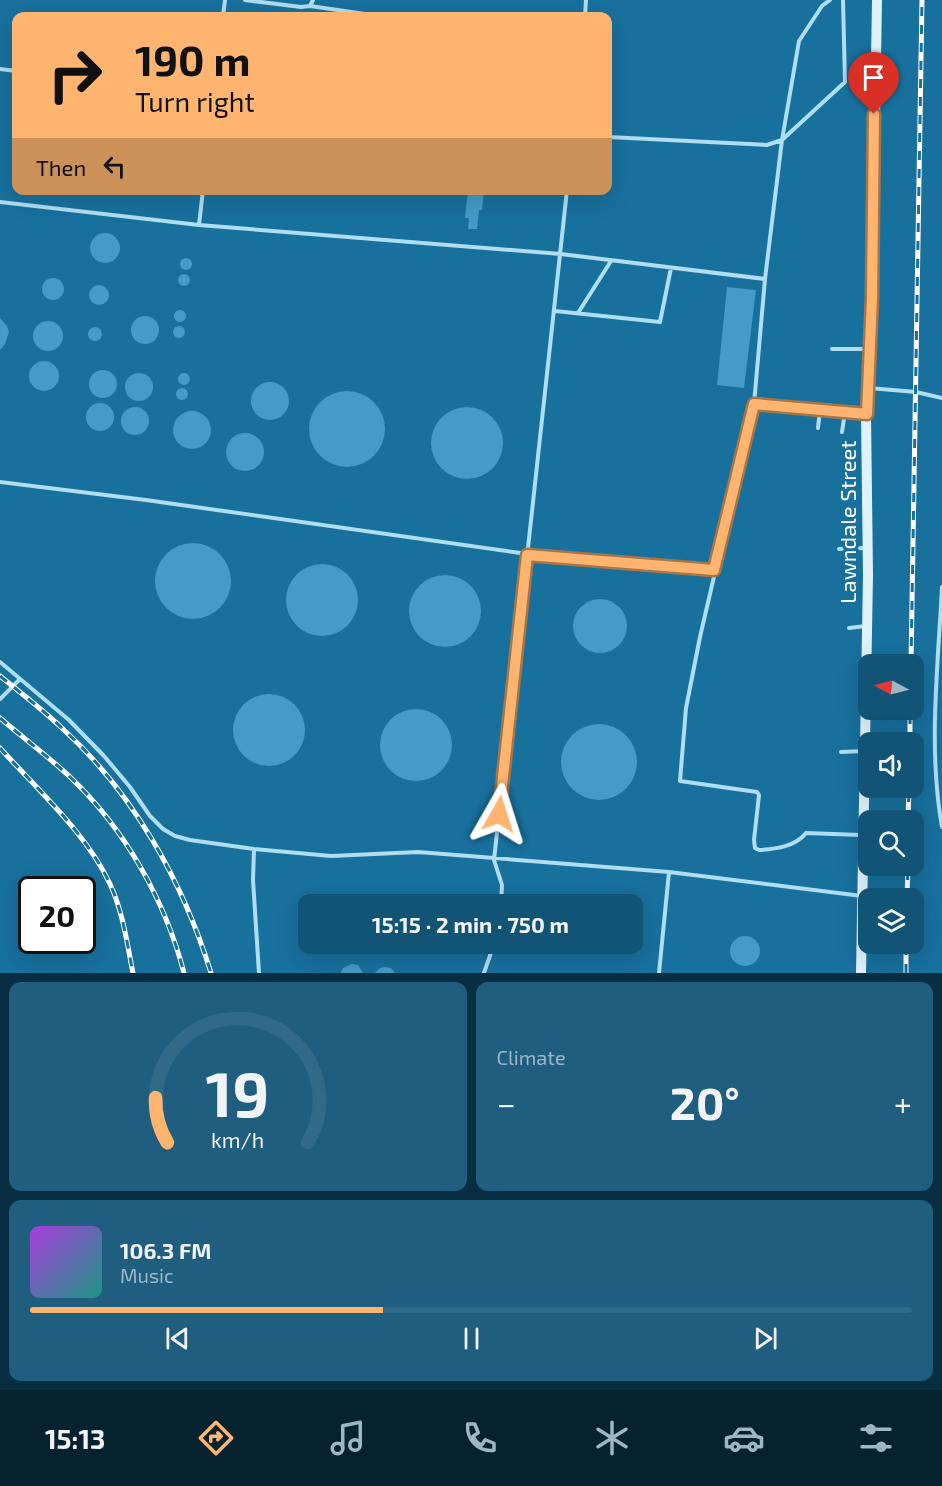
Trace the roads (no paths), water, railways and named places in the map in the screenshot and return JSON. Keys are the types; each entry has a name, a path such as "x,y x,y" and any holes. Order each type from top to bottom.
{"main road":[{"name":"Lawndale Street","path":"865,732 867,414 876,0"},
{"name":"Lawndale Street","path":"861,954 861,973"}],"lane":[{"path":"245,0 351,12"},
{"path":"310,6 313,0"},
{"path":"830,0 822,6 799,41 782,140 765,279 754,404 714,570 686,708 680,781 757,792 759,795 754,840 755,848 759,850 776,849 800,840 806,833 858,835"},
{"path":"612,137 766,145 782,140 845,82 843,0"},
{"path":"199,225 202,195"},
{"path":"502,894 502,885 494,860 567,195"},
{"path":"0,202 199,225 561,254 765,279"},
{"path":"578,314 611,260"},
{"path":"555,311 660,322 670,268"},
{"path":"832,349 869,349"},
{"path":"868,388 916,392 942,398"},
{"path":"754,404 867,414"},
{"path":"818,428 820,410"},
{"path":"842,432 845,412"},
{"path":"0,482 527,555 714,570"},
{"path":"839,549 868,548"},
{"path":"942,587 935,742 937,801 942,827"},
{"path":"849,628 867,626"},
{"path":"0,662 69,720 97,749 163,829 175,836 254,849 331,856 418,852 494,860 669,872 858,895"},
{"path":"0,699 20,679"},
{"path":"841,752 858,751"},
{"path":"254,849 253,880 259,973"},
{"path":"659,973 669,872"},
{"path":"484,973 491,954"}],"railway":[{"path":"911,654 922,0"},
{"path":"0,676 48,715 89,754 134,811 171,873 200,939 211,973"},
{"path":"0,718 70,777 108,819 140,867 154,893 166,919 184,973"},
{"path":"910,720 910,732"},
{"path":"0,748 75,830 100,865 118,906 133,973"},
{"path":"908,810 909,798"},
{"path":"907,888 908,876"},
{"path":"906,954 906,973"}]}
